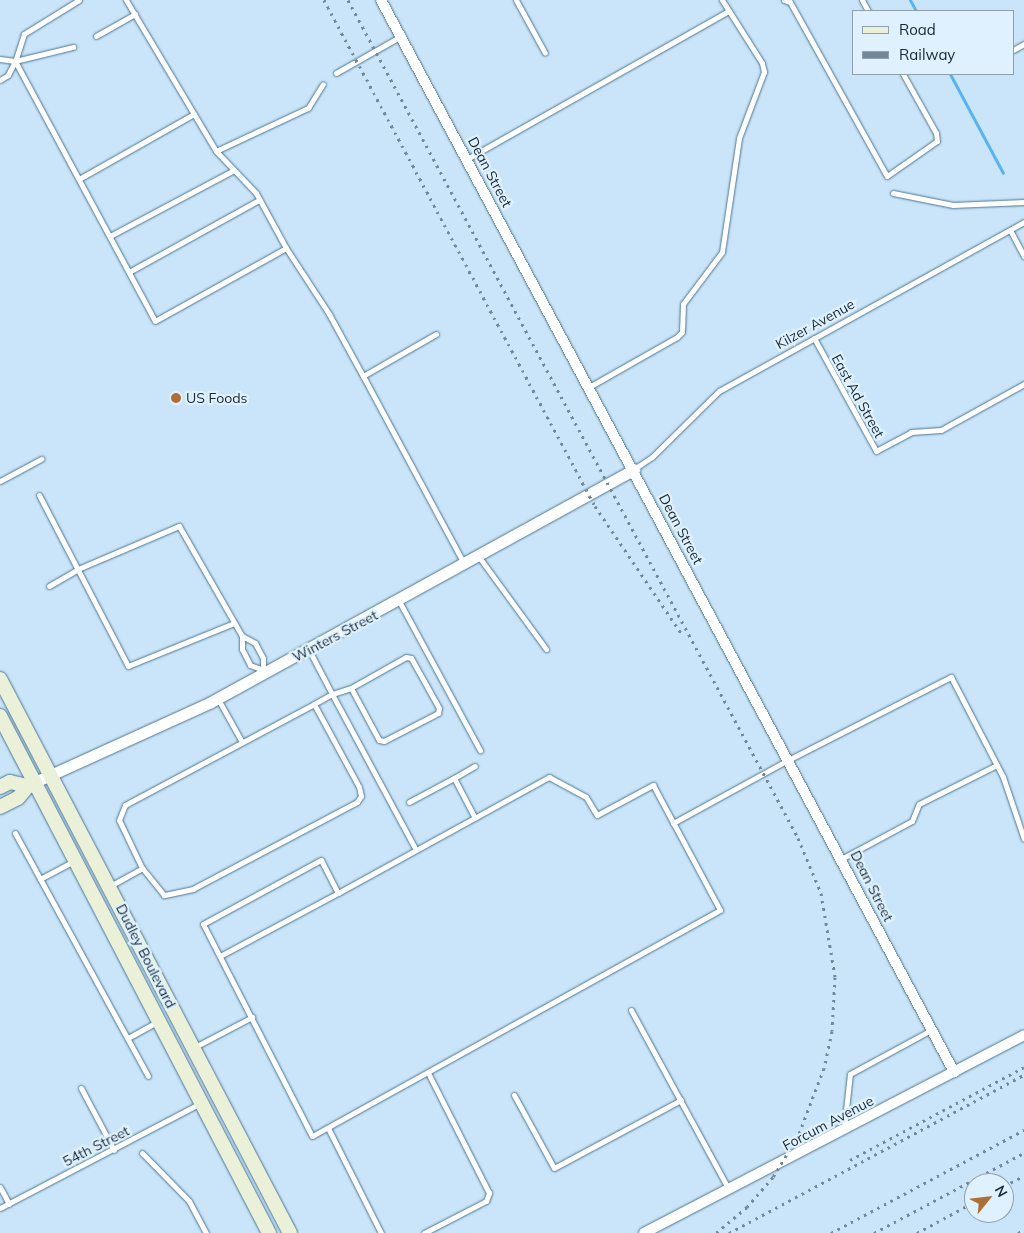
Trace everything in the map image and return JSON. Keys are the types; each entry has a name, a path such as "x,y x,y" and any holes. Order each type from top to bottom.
{"main road":[{"name":"Dudley Boulevard","path":"0,679 52,775 290,1233"},
{"name":"Dudley Boulevard","path":"0,716 31,784 75,860 269,1233"},
{"name":"Winters Street","path":"0,787 10,782 31,784"},
{"name":"Winters Street","path":"0,807 18,798 31,784"}],"street":[{"name":"Dean Street","path":"381,0 843,858 954,1072"},
{"name":"Winters Street","path":"31,784 218,699 262,671 308,650 634,469"},
{"name":"Forcum Avenue","path":"644,1233 1024,1036"}],"lane":[{"path":"0,80 8,75 24,34 80,0"},
{"path":"126,0 216,151 259,200 286,248 329,314 464,565"},
{"path":"516,0 545,53"},
{"path":"589,387 677,337 682,332 682,304 722,252 739,138 764,72 762,63 722,0"},
{"path":"784,0 790,2 886,176 937,141 936,133 904,75"},
{"path":"467,159 729,11"},
{"path":"96,36 135,14"},
{"path":"336,73 401,36"},
{"path":"0,59 15,61 72,47"},
{"path":"15,61 155,322 286,248"},
{"path":"216,151 308,108 323,84"},
{"path":"79,179 194,114"},
{"path":"110,236 234,170"},
{"path":"893,193 953,206 1024,202"},
{"path":"128,272 259,200"},
{"name":"Kilzer Avenue","path":"634,469 652,458 719,391 1024,222"},
{"path":"1010,230 1024,256"},
{"path":"364,376 436,334"},
{"name":"East Ad Street","path":"814,338 876,451 911,432 941,430 1024,384"},
{"path":"0,481 41,459"},
{"path":"39,494 128,666 234,623"},
{"path":"49,586 78,569 179,526 242,636 255,643 263,658 262,671 250,665 242,649 242,636"},
{"path":"479,556 546,649"},
{"path":"398,601 480,750"},
{"path":"308,650 416,850"},
{"path":"314,704 359,787 361,796 357,802 193,889 164,895 142,868 119,820 125,805 332,694 350,688 406,657 411,658 439,708 438,713 384,741 379,740 350,688"},
{"path":"674,823 790,759 951,678 997,765 1024,839"},
{"path":"218,699 242,742"},
{"path":"843,858 912,821 919,804 997,765"},
{"path":"409,802 475,766"},
{"path":"220,956 475,818 549,777 586,797 598,815 653,785 720,910 428,1074 312,1136 252,1017 202,924 321,860 338,892"},
{"path":"454,778 475,818"},
{"path":"15,833 148,1076"},
{"path":"40,879 75,860"},
{"path":"110,886 142,868"},
{"path":"631,1010 729,1190"},
{"path":"193,1048 252,1017"},
{"path":"128,1038 159,1021"},
{"path":"844,1130 850,1074 932,1030"},
{"path":"424,1233 486,1201 490,1193 428,1074"},
{"path":"81,1088 114,1150"},
{"path":"514,1095 554,1168 681,1100"},
{"name":"54th Street","path":"0,1208 201,1103"},
{"path":"328,1128 381,1233"},
{"path":"142,1153 189,1201 206,1233"},
{"path":"0,1187 9,1204"}],"waterway":[{"path":"910,0 915,10"},
{"path":"951,75 1003,173"}],"railway":[{"path":"324,0 595,506 681,633"},
{"path":"348,0 798,838 821,893 835,977 832,1031 824,1068 798,1136 773,1177 747,1207 716,1233"},
{"path":"850,1160 1024,1067"},
{"path":"729,1233 1024,1075"},
{"path":"831,1233 1024,1130"},
{"path":"874,1233 1024,1153"},
{"path":"1014,1181 1024,1176"},
{"path":"917,1233 964,1207"},
{"path":"1018,1233 1024,1230"}],"place":[{"name":"US Foods","path":"176,398"}]}
